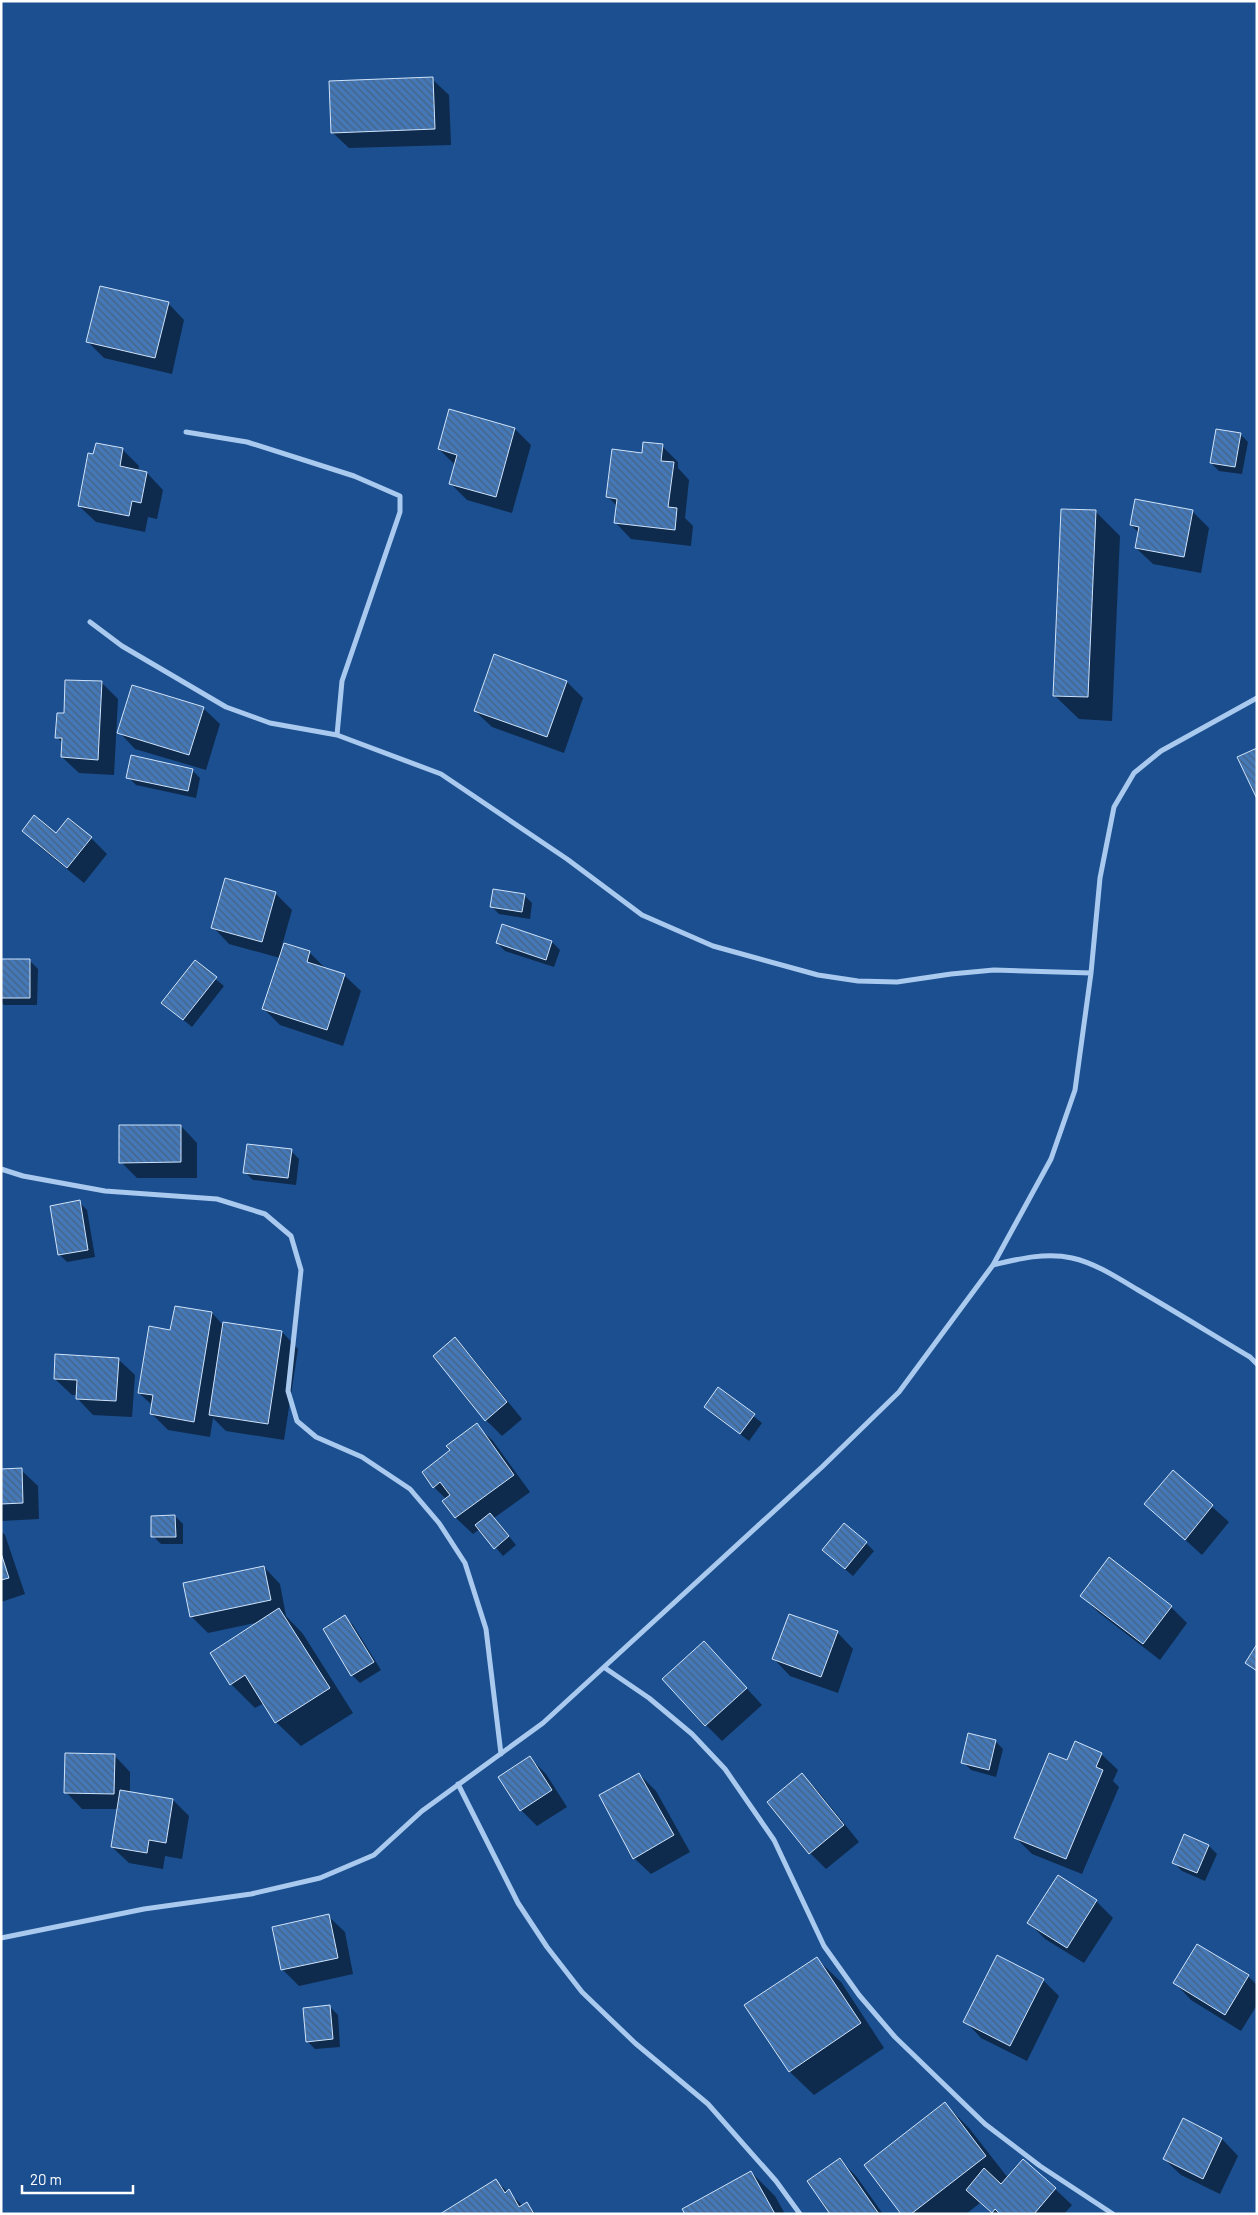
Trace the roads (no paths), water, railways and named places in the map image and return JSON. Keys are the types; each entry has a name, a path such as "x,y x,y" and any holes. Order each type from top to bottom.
{"street":[{"path":"186,432 247,442 354,476 400,496 400,512 342,681 337,735"},
{"path":"90,622 122,646 226,707 270,723 337,735 441,774 567,859 642,915 713,946 818,975 858,981 897,982 994,970 1091,973"},
{"path":"1,1938 144,1909 251,1894 320,1878 374,1855 422,1811 543,1723 822,1467 899,1392 993,1266 1050,1159 1074,1090 1091,973 1100,878 1114,807 1134,773 1161,751 1257,698"},
{"path":"1,1169 23,1176 105,1191 217,1199 265,1214 291,1236 301,1270 288,1391 297,1421 316,1437 362,1457 410,1489 439,1523 465,1564 486,1629 501,1754"},
{"path":"993,1266 1024,1257 1049,1256 1072,1258 1089,1264 1168,1307 1250,1357 1257,1364"},
{"path":"605,1668 649,1698 692,1734 725,1769 774,1840 824,1946 859,1995 895,2037 985,2124 1040,2166 1113,2214"},
{"path":"458,1784 518,1903 546,1947 576,1985 634,2043 708,2104 776,2181 800,2214"}]}
